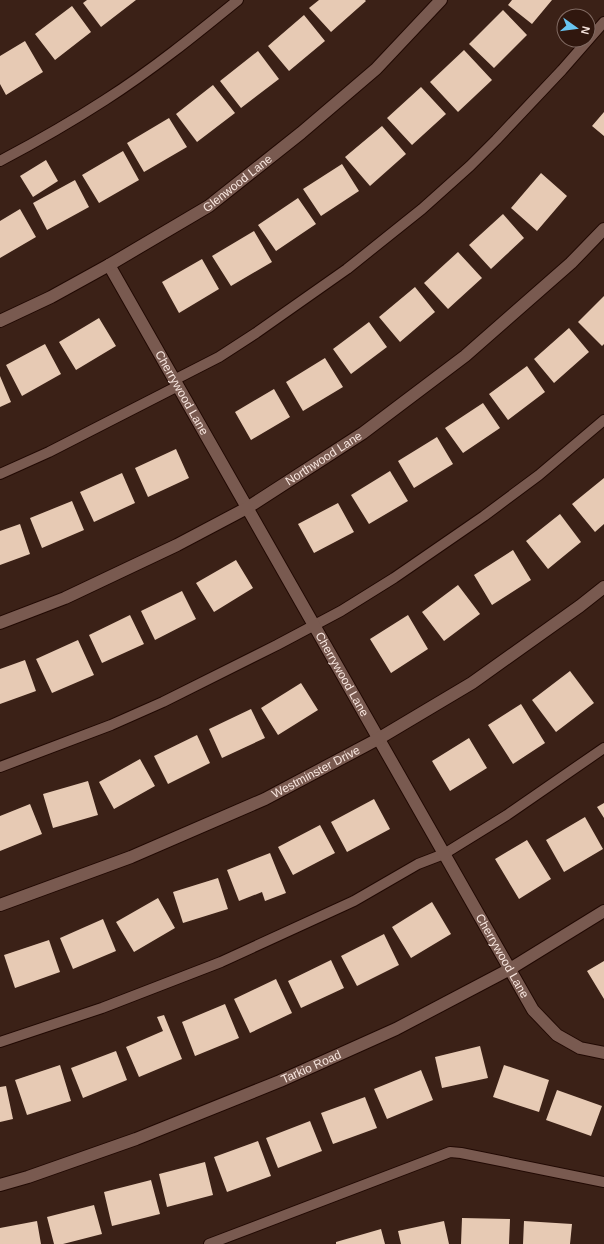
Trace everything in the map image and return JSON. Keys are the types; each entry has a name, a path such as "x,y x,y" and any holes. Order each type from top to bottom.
{"street":[{"name":"Glenwood Lane","path":"0,321 51,297 109,265 209,206 301,133 376,69 441,0"},
{"name":"Northwood Lane","path":"0,623 79,592 177,545 246,508 363,433 465,356 571,263 604,229"},
{"name":"Cherrywood Lane","path":"109,265 533,1010 557,1035 580,1048 604,1053"},
{"name":"Westminster Drive","path":"0,905 131,857 265,799 378,739 472,683 604,588"},
{"name":"Tarkio Road","path":"0,1185 28,1177 136,1139 280,1081 396,1029 510,969 604,911"}],"lane":[{"path":"0,161 106,100 149,70 238,0"},
{"path":"0,474 49,452 219,358 256,334 347,269 422,209 470,166 557,76 604,22"},
{"path":"0,767 110,726 163,702 341,611 394,578 484,516 538,475 604,420"},
{"path":"0,1042 102,1008 221,962 354,901 418,864 444,854 507,815 604,748"},
{"path":"209,1244 450,1152 604,1182"}],"building":[{"path":"87,0 136,0 101,27 83,3"},
{"path":"319,0 366,1 331,32 309,8"},
{"path":"512,0 552,0 532,24 508,5"},
{"path":"72,6 91,32 55,60 35,34"},
{"path":"503,10 527,35 494,68 469,44"},
{"path":"304,15 325,41 289,71 268,46"},
{"path":"25,41 43,72 6,95 0,84 0,56"},
{"path":"464,50 492,80 458,112 430,82"},
{"path":"258,51 279,79 241,108 220,81"},
{"path":"213,85 235,113 197,142 176,114"},
{"path":"421,87 446,114 412,145 387,118"},
{"path":"604,112 604,136 592,126"},
{"path":"169,118 187,147 144,172 127,143"},
{"path":"382,126 406,154 370,186 345,157"},
{"path":"123,151 139,180 99,203 82,175"},
{"path":"46,160 58,181 33,197 20,176"},
{"path":"342,164 359,191 321,216 303,189"},
{"path":"541,173 567,196 537,231 511,208"},
{"path":"75,180 89,207 47,230 33,203"},
{"path":"298,198 316,224 276,251 258,225"},
{"path":"20,209 36,237 0,258 0,221"},
{"path":"503,214 524,238 491,269 469,245"},
{"path":"254,231 272,262 231,286 212,256"},
{"path":"458,252 482,278 448,309 424,283"},
{"path":"202,259 219,289 179,313 162,282"},
{"path":"415,287 435,312 400,342 379,317"},
{"path":"604,296 604,344 602,346 578,322"},
{"path":"99,318 116,346 76,370 59,342"},
{"path":"369,322 387,347 351,374 333,349"},
{"path":"569,328 589,352 554,383 534,359"},
{"path":"45,344 61,374 22,396 6,365"},
{"path":"325,358 343,387 303,411 286,382"},
{"path":"527,366 545,392 508,420 489,394"},
{"path":"0,376 11,402 0,407"},
{"path":"274,389 290,417 251,440 235,412"},
{"path":"483,403 500,428 463,453 445,428"},
{"path":"437,437 453,464 414,488 398,461"},
{"path":"176,449 189,478 148,497 135,468"},
{"path":"390,471 408,501 369,524 351,495"},
{"path":"122,473 135,503 94,522 80,492"},
{"path":"604,478 604,524 595,532 572,504"},
{"path":"72,501 84,530 42,548 30,518"},
{"path":"338,503 354,532 314,553 298,524"},
{"path":"560,514 581,542 548,569 526,541"},
{"path":"20,524 30,554 0,565 0,531"},
{"path":"513,550 531,580 492,605 474,575"},
{"path":"236,560 253,588 214,612 196,583"},
{"path":"458,585 480,614 444,641 422,612"},
{"path":"182,591 196,619 155,640 141,611"},
{"path":"130,615 144,644 102,663 89,635"},
{"path":"408,615 428,649 391,673 370,639"},
{"path":"78,640 94,675 52,693 36,659"},
{"path":"25,660 36,691 0,704 0,669"},
{"path":"570,671 594,703 556,732 532,700"},
{"path":"301,683 318,710 278,735 261,708"},
{"path":"521,704 545,743 513,764 488,725"},
{"path":"251,709 265,738 222,758 209,729"},
{"path":"197,735 210,763 168,784 154,756"},
{"path":"469,738 487,768 450,791 432,761"},
{"path":"140,759 155,786 114,809 99,782"},
{"path":"88,781 98,815 53,828 43,794"},
{"path":"374,799 390,829 347,852 331,822"},
{"path":"604,803 604,818 597,807"},
{"path":"30,804 42,834 0,851 0,816"},
{"path":"585,817 603,849 564,872 546,840"},
{"path":"320,825 335,853 293,875 278,847"},
{"path":"527,840 551,879 519,899 495,859"},
{"path":"270,853 286,893 265,901 262,892 239,901 227,870"},
{"path":"218,878 228,909 183,923 173,892"},
{"path":"158,898 175,928 134,952 116,922"},
{"path":"432,902 451,934 411,958 392,927"},
{"path":"103,919 116,951 73,969 60,938"},
{"path":"384,934 399,965 357,986 341,956"},
{"path":"49,940 60,972 15,988 4,955"},
{"path":"331,960 344,988 301,1008 288,981"},
{"path":"604,961 604,999 587,971"},
{"path":"276,979 292,1013 250,1033 234,999"},
{"path":"225,1004 239,1038 195,1056 182,1022"},
{"path":"164,1015 182,1059 139,1077 126,1047 163,1031 157,1017"},
{"path":"480,1046 488,1078 442,1088 435,1057"},
{"path":"116,1051 127,1080 83,1098 71,1068"},
{"path":"60,1065 71,1101 27,1115 15,1080"},
{"path":"504,1065 549,1080 539,1112 493,1097"},
{"path":"421,1070 433,1100 387,1119 374,1089"},
{"path":"6,1086 13,1119 0,1122 0,1087"},
{"path":"557,1090 602,1106 591,1136 546,1120"},
{"path":"365,1097 377,1128 333,1144 321,1113"},
{"path":"310,1121 322,1151 278,1168 266,1138"},
{"path":"258,1141 271,1176 227,1192 214,1157"},
{"path":"205,1162 213,1195 167,1207 159,1174"},
{"path":"151,1180 160,1214 112,1226 104,1192"},
{"path":"94,1205 102,1234 63,1244 54,1244 47,1217"},
{"path":"462,1218 510,1219 509,1244 461,1244"},
{"path":"37,1221 41,1244 0,1244 0,1228"},
{"path":"444,1221 449,1244 401,1244 398,1231"},
{"path":"524,1221 572,1224 570,1244 523,1244"},
{"path":"381,1229 385,1244 336,1244 336,1242"}]}
